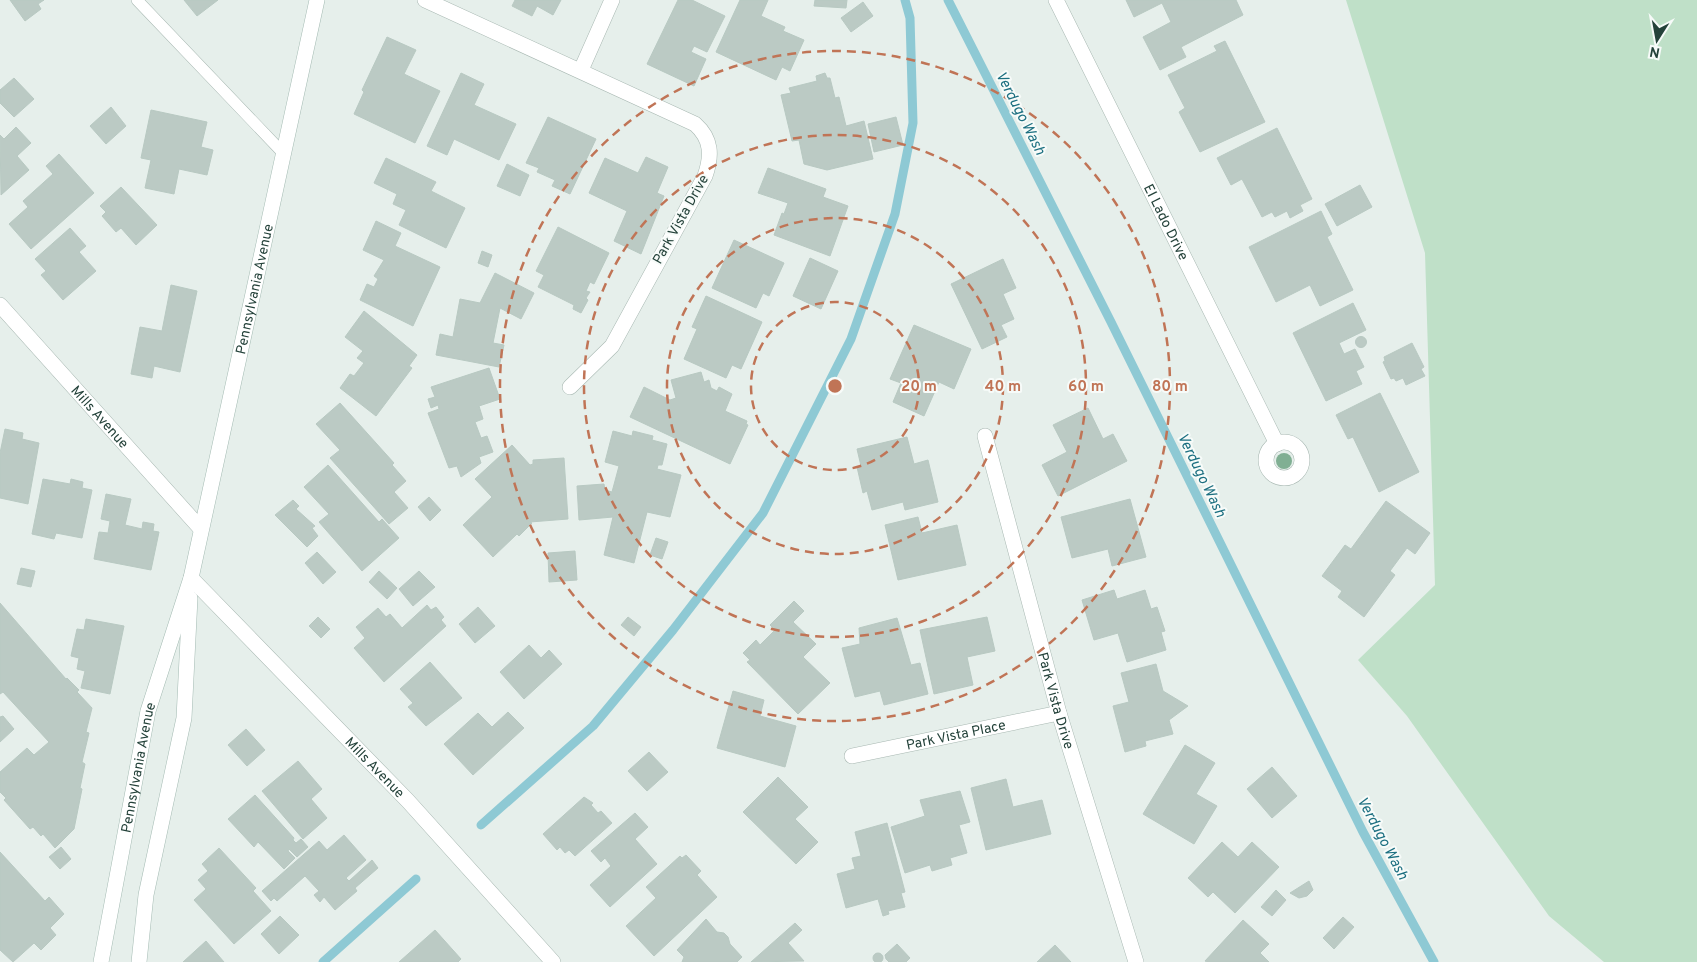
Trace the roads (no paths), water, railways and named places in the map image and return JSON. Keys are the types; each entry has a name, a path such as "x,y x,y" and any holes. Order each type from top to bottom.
{"street":[{"name":"Pennsylvania Avenue","path":"101,962 148,711 191,578 317,0"},
{"name":"Park Vista Drive","path":"425,0 581,70 695,124 705,132 709,157 705,176 612,346 570,387"},
{"path":"581,70 612,0"},
{"name":"El Lado Drive","path":"1056,0 1277,444"},
{"name":"Mills Avenue","path":"0,305 201,529"},
{"name":"Park Vista Drive","path":"985,436 1060,713 1136,962"},
{"name":"Pennsylvania Avenue","path":"138,962 146,895 184,718 191,578"},
{"name":"Mills Avenue","path":"191,578 408,801 553,962"},
{"name":"Park Vista Place","path":"852,756 1060,713"}],"lane":[{"path":"137,0 284,154"}],"waterway":[{"path":"481,825 593,726 673,630 763,513 851,339 895,214 913,123 910,18 905,0"},
{"name":"Verdugo Wash","path":"948,0 1111,322 1363,832 1434,962"},
{"path":"323,962 416,879"}]}
